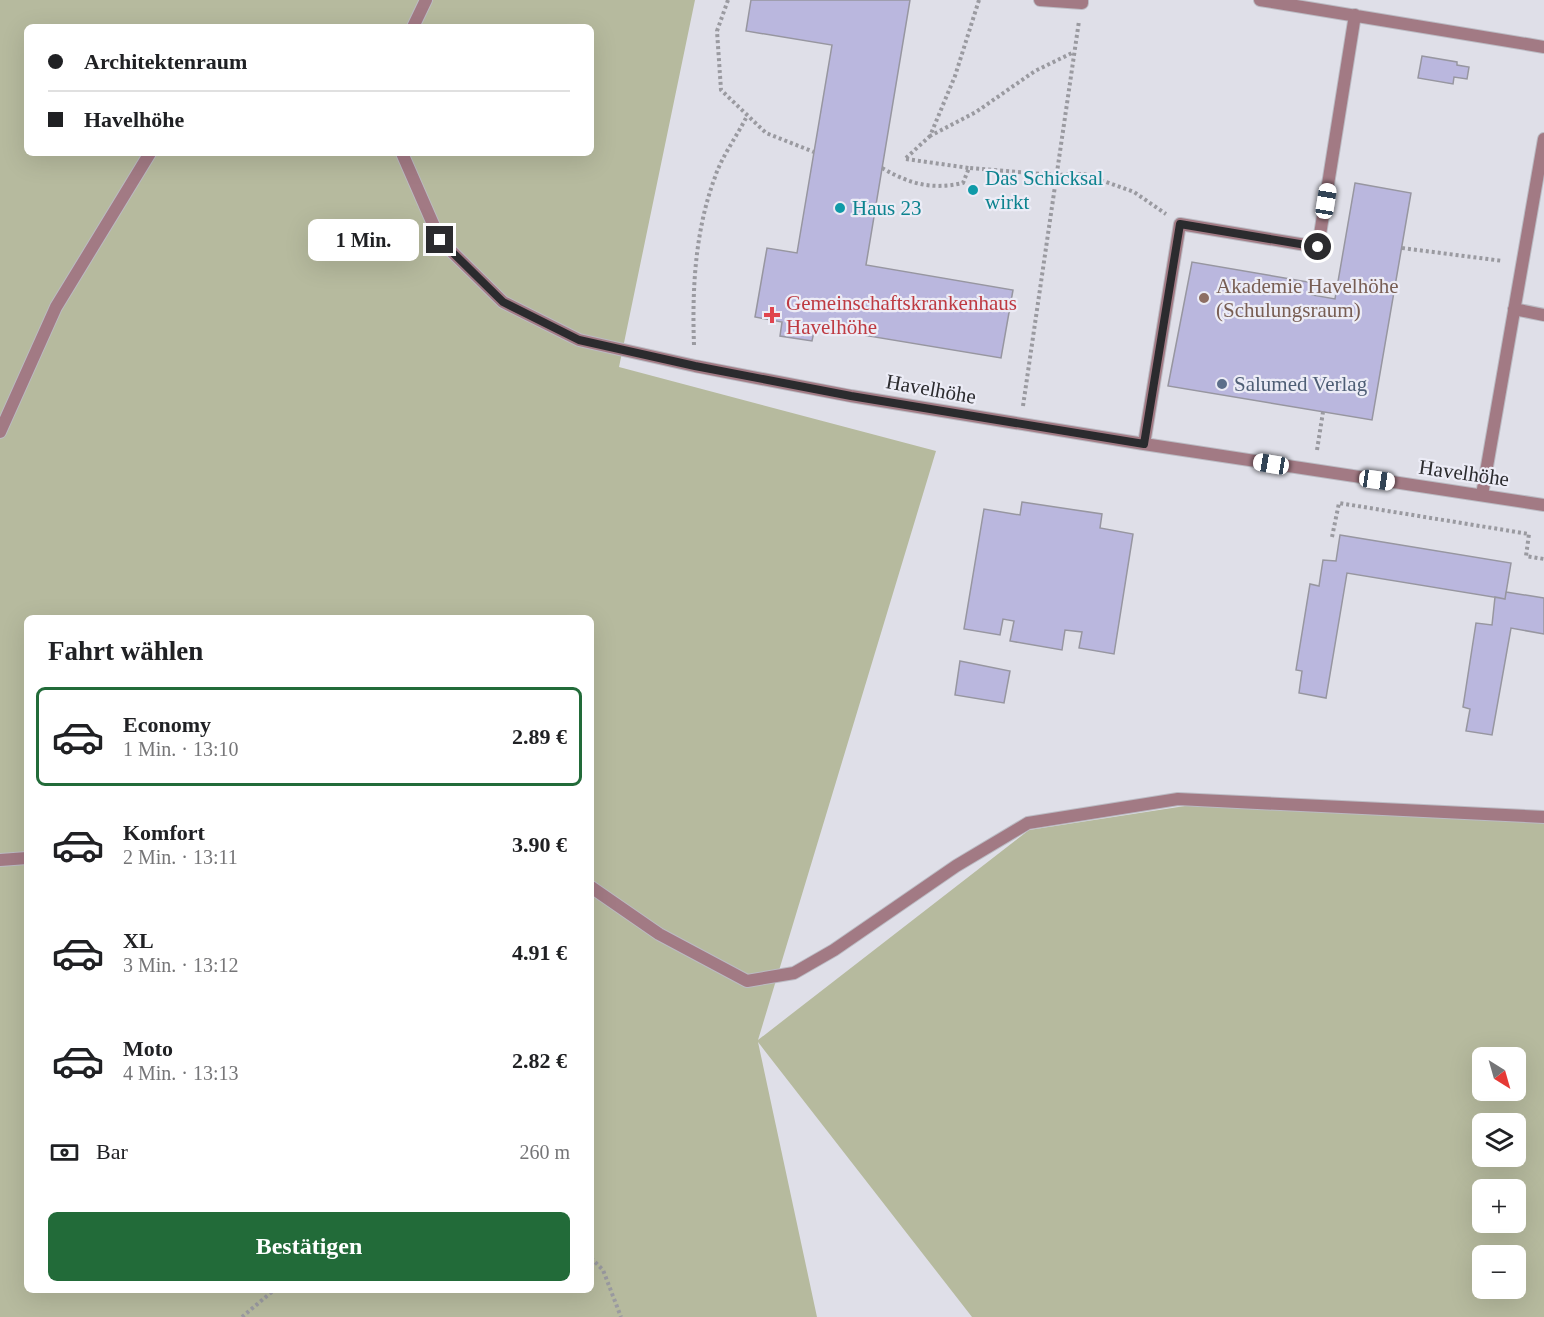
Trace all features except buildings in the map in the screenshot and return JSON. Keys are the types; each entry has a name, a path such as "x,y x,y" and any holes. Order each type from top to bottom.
{"lane":[{"path":"414,24 426,0"},
{"path":"1040,0 1082,1"},
{"path":"1260,0 1544,47"},
{"path":"1144,444 1180,224 1318,247 1355,15"},
{"path":"1482,495 1544,139"},
{"path":"0,432 57,307 148,156"},
{"name":"Havelhöhe","path":"403,156 440,240 503,302 579,340 695,366 851,396 1144,444 1544,505"},
{"path":"1514,309 1544,315"},
{"path":"594,889 659,934 747,981 794,973 834,950 956,866 1028,824 1178,799 1544,818"},
{"path":"0,860 24,858"}],"path":[{"path":"728,0 717,31 722,90 766,133 814,152"},
{"path":"930,136 955,75 979,0"},
{"path":"1021,424 1082,1"},
{"path":"1074,52 1035,71 976,112 930,136 906,159 969,168 1056,175 1084,174 1134,192 1180,224"},
{"path":"695,366 693,293 700,232 715,176 747,116"},
{"path":"882,168 902,180 941,188 963,183 969,168"},
{"path":"1402,248 1522,264"},
{"path":"1313,470 1323,412"},
{"path":"1332,537 1339,503 1529,534 1526,556 1544,559"},
{"path":"594,1261 603,1270 621,1317"},
{"path":"242,1317 270,1293"}],"green space":[{"path":"0,0 695,0 619,367 936,451 758,1040 1029,830 1211,802 1544,819 1544,1317 972,1317 758,1042 817,1317 0,1317"}],"place":[{"name":"Das Schicksal wirkt","path":"973,190"},
{"name":"Haus 23","path":"840,208"},
{"name":"Akademie Havelhöhe (Schulungsraum)","path":"1204,298"},
{"name":"Gemeinschaftskrankenhaus Havelhöhe","path":"772,315"},
{"name":"Salumed Verlag","path":"1222,384"}],"route":[{"path":"440,240 503,302 579,340 695,366 851,396 1144,444 1180,224 1318,247"}]}
